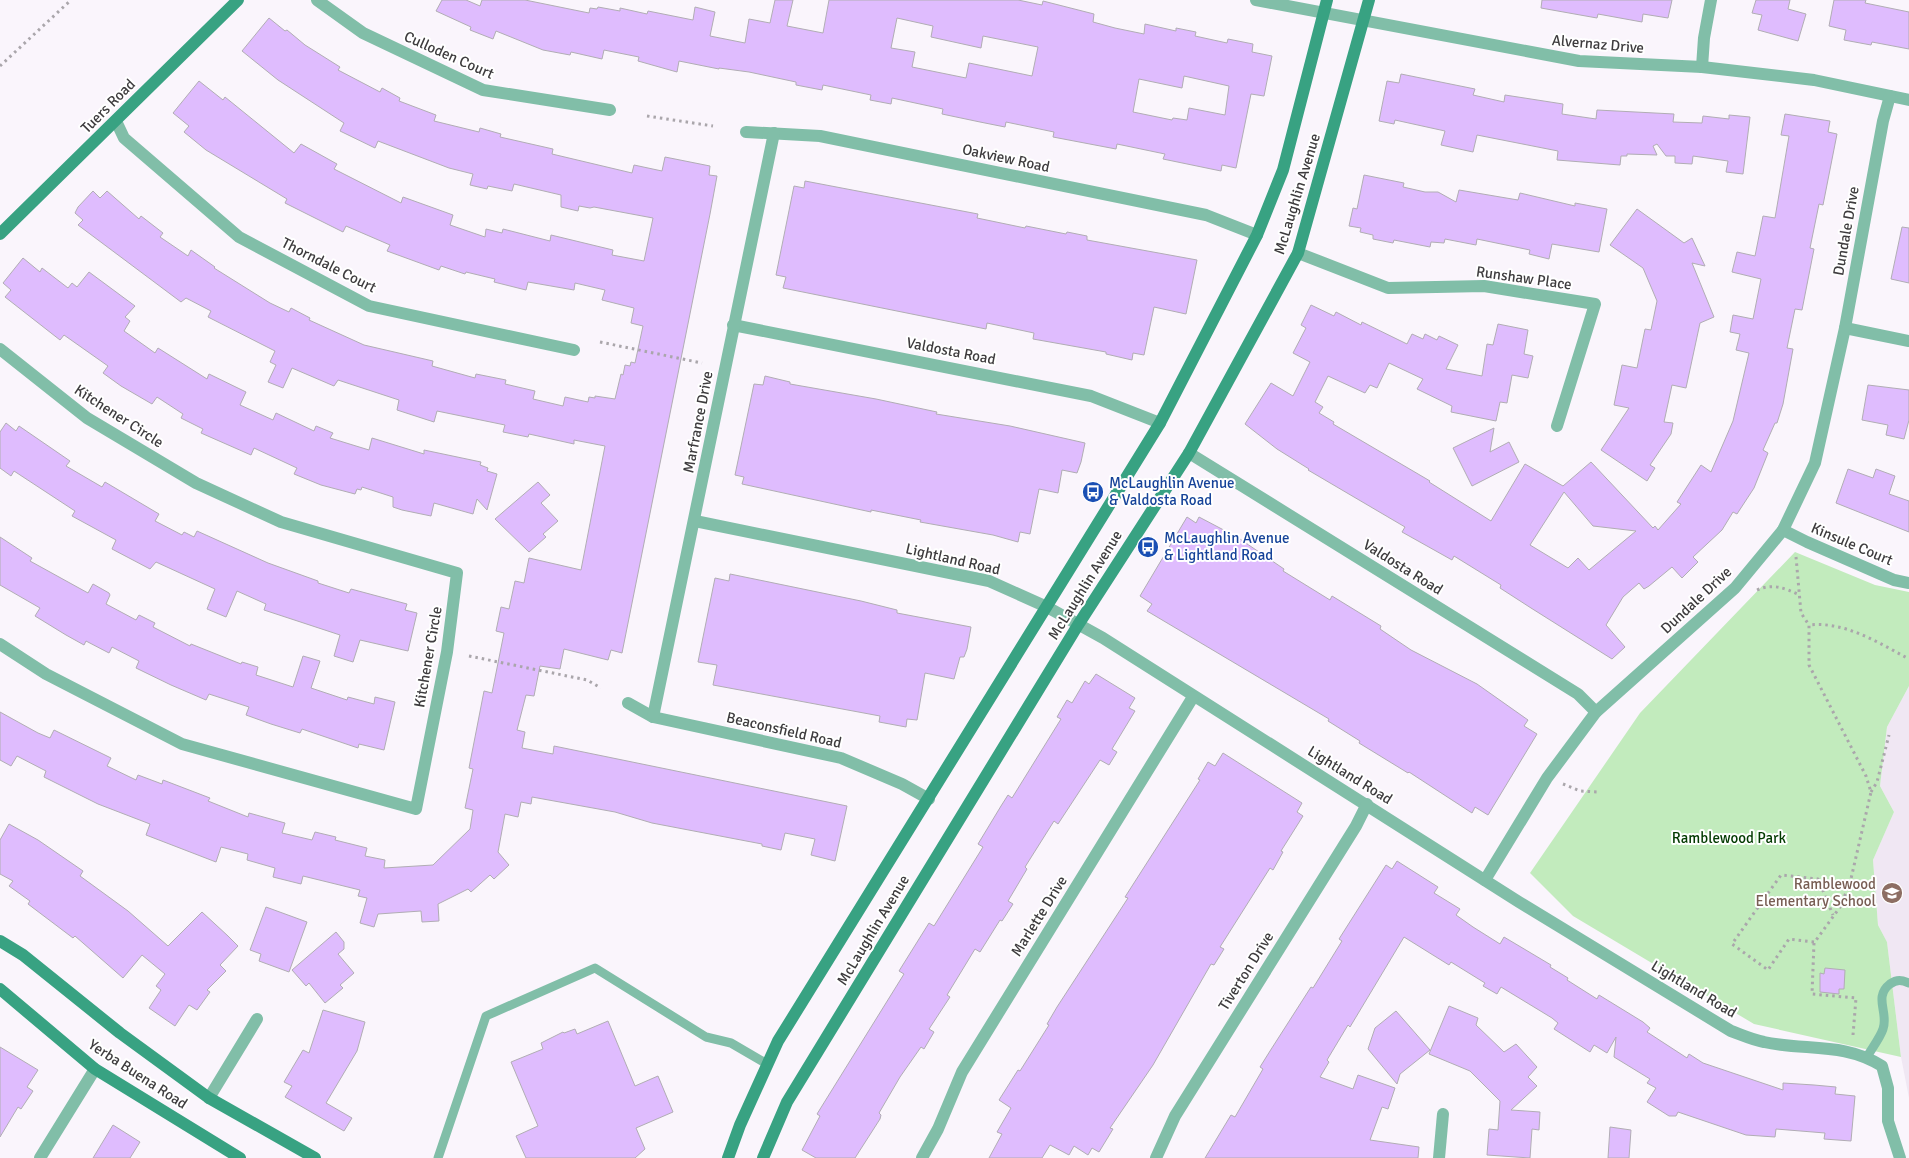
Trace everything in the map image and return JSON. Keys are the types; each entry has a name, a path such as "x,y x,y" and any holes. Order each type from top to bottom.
{"main road":[{"name":"Tuers Road","path":"0,234 238,0"},
{"name":"McLaughlin Avenue","path":"763,1158 788,1102 1078,625 1189,453 1298,253 1365,21 1369,0"},
{"name":"McLaughlin Avenue","path":"728,1158 778,1041 1160,424 1257,235 1283,170 1326,6"},
{"name":"Yerba Buena Road","path":"0,941 23,955 120,1033 209,1098 315,1158"},
{"name":"Yerba Buena Road","path":"0,989 95,1069 240,1158"}],"street":[{"name":"Culloden Court","path":"317,0 363,33 483,90 610,110"},
{"name":"Alvernaz Drive","path":"1256,0 1326,6 1365,21 1579,61 1702,68 1814,80 1909,100"},
{"path":"1702,68 1704,38 1711,0"},
{"name":"Dundale Drive","path":"1485,880 1547,778 1596,712 1735,588 1783,530 1815,463 1845,328 1883,121 1890,96"},
{"name":"Thorndale Court","path":"116,121 124,138 239,237 370,306 574,350"},
{"name":"Oakview Road","path":"746,132 820,136 1206,215 1257,235"},
{"name":"Marfrance Drive","path":"654,717 696,521 733,325 774,133"},
{"name":"Runshaw Place","path":"1298,253 1388,288 1484,286 1594,304 1557,426"},
{"name":"Valdosta Road","path":"733,325 1091,396 1160,424"},
{"path":"1845,328 1909,341"},
{"name":"Kitchener Circle","path":"0,349 87,418 196,483 281,522 457,573 447,652 416,809 182,744 46,674 0,644"},
{"name":"Valdosta Road","path":"1189,453 1578,694 1596,712"},
{"name":"Lightland Road","path":"696,521 989,581 1047,607 1103,638 1193,697 1367,804 1485,880 1731,1031 1764,1042 1850,1051 1867,1057 1882,1066 1888,1088 1888,1121 1900,1158"},
{"name":"Kinsule Court","path":"1783,530 1894,580 1909,583"},
{"name":"Marlette Drive","path":"922,1158 938,1129 962,1072 1193,697"},
{"name":"Beaconsfield Road","path":"628,703 654,717 841,758 902,784 929,799"},
{"name":"Tiverton Drive","path":"1156,1158 1176,1116 1356,826 1367,804"},
{"name":"Yerba Buena Road","path":"209,1098 257,1019"},
{"path":"40,1158 95,1069"},
{"path":"1439,1158 1443,1114"}],"lane":[{"path":"438,1158 486,1016 595,968 706,1037 731,1043 767,1064"},
{"path":"1867,1057 1884,1028 1881,999 1885,989 1893,982 1902,980 1909,982"}],"path":[{"path":"0,66 71,0"},
{"path":"647,116 713,126"},
{"path":"600,342 702,363"},
{"path":"1796,557 1801,613 1809,625 1809,665 1866,776 1871,792"},
{"path":"1757,590 1767,585 1778,586 1800,595"},
{"path":"1809,625 1817,624 1852,631 1909,659"},
{"path":"469,656 586,680 601,688"},
{"path":"1853,1035 1856,998 1812,994 1815,942 1840,907 1850,883 1871,792 1877,782 1889,735"},
{"path":"1563,784 1580,791 1598,792"},
{"path":"1815,942 1789,939 1768,970 1732,944 1781,875 1818,879 1834,915"}],"shaded area":[{"name":"Ramblewood Elementary School","path":"1909,686 1909,1098 1901,1057 1887,942 1878,925 1873,860 1894,812 1880,786 1887,727"}],"green space":[{"name":"Ramblewood Park","path":"1795,552 1875,585 1909,592 1909,686 1887,727 1880,786 1894,812 1873,860 1878,925 1887,942 1901,1057 1754,1024 1573,916 1530,873 1640,713"}],"building":[{"path":"442,0 466,0 480,6 482,0 525,0 589,13 590,8 597,9 598,7 620,11 620,8 647,14 648,11 693,20 695,7 715,12 710,36 745,43 749,19 770,23 775,0 793,0 787,26 823,33 829,0 1018,0 1042,5 1043,1 1094,14 1093,22 1115,28 1144,34 1145,24 1176,31 1176,28 1196,32 1195,36 1227,43 1228,39 1253,44 1252,52 1272,56 1264,96 1251,94 1236,168 1222,165 1221,171 1163,159 1165,154 1117,144 1116,149 1053,137 1054,132 1006,122 1005,127 980,122 942,114 943,109 892,98 891,104 870,100 871,95 823,85 822,90 796,85 796,82 749,72 719,69 679,61 677,72 638,61 639,57 604,50 602,59 571,52 570,55 543,50 496,31 493,39 470,30 471,27 436,11","holes":["897,18 933,26 931,37 981,48 983,36 1038,47 1032,76 969,63 966,78 912,67 915,52 891,48","1184,76 1229,86 1225,115 1189,108 1187,120 1173,118 1172,120 1133,112 1139,79 1182,88"]},
{"path":"1542,0 1672,0 1668,18 1643,14 1642,22 1598,14 1597,18 1541,8"},
{"path":"1756,0 1790,0 1788,9 1806,14 1798,41 1758,30 1762,15 1752,13"},
{"path":"1834,0 1866,0 1865,3 1909,12 1909,49 1872,42 1871,45 1844,40 1846,30 1829,26"},
{"path":"269,18 305,45 340,67 338,70 380,92 382,88 400,98 399,101 436,115 434,121 479,132 480,128 501,134 500,137 553,149 552,154 632,173 634,165 662,171 665,157 710,166 709,175 717,176 622,653 611,650 608,660 564,649 560,669 540,666 534,696 526,695 517,730 525,732 522,748 553,754 554,746 847,806 835,861 811,855 815,839 785,833 781,850 762,846 762,844 652,823 615,812 532,797 531,804 521,802 518,817 505,814 498,852 509,865 494,879 490,875 471,892 468,889 438,904 439,921 422,922 421,911 378,914 374,927 360,923 367,898 358,896 360,890 303,876 301,884 273,877 275,868 247,860 248,854 221,847 216,862 146,835 150,824 98,804 44,777 46,771 17,756 11,766 0,760 0,712 50,738 54,730 111,758 107,766 136,780 138,775 162,784 163,780 210,798 208,801 248,817 249,813 285,823 282,833 312,840 315,832 336,837 335,840 367,848 365,856 385,860 384,868 433,865 470,829 473,810 465,808 473,769 469,768 484,691 492,693 504,633 496,631 501,607 509,609 515,581 524,583 529,558 581,570 605,446 574,440 574,444 529,434 528,437 503,432 505,425 437,411 434,422 397,410 399,400 338,380 334,386 292,368 283,388 268,382 276,365 270,362 275,351 208,317 211,311 186,298 181,302 78,225 83,220 75,213 78,207 93,191 100,198 107,191 139,219 141,216 163,233 160,237 188,256 191,250 214,268 270,303 289,312 291,308 310,318 309,320 364,345 433,361 432,366 475,378 476,374 506,380 505,384 535,391 533,399 563,406 565,397 588,402 589,397 595,398 595,396 615,399 625,365 630,366 631,362 635,363 643,326 631,323 634,308 602,300 605,290 575,283 574,290 528,282 526,290 494,282 495,279 466,272 465,274 441,266 439,270 387,251 390,245 346,226 343,232 285,203 287,199 206,150 184,132 189,126 173,113 199,81 223,100 225,97 294,153 301,144 337,164 334,169 401,203 403,197 453,215 450,225 485,237 486,229 502,233 503,229 550,241 551,235 613,250 612,255 644,261 653,218 594,207 579,206 578,211 561,207 561,195 514,184 512,191 488,186 487,189 470,185 473,174 449,168 378,141 375,148 340,131 344,123 278,80 242,51"},
{"path":"1401,74 1475,89 1473,95 1504,102 1505,95 1563,104 1562,114 1596,119 1597,110 1674,114 1673,122 1702,123 1703,116 1729,119 1729,115 1750,117 1743,174 1726,172 1728,161 1693,156 1692,164 1675,163 1675,156 1666,156 1657,144 1653,146 1657,155 1627,154 1627,156 1621,156 1620,165 1557,160 1558,151 1477,135 1473,152 1441,145 1445,131 1395,120 1394,124 1379,121 1387,81 1399,83"},
{"path":"1785,114 1830,121 1828,132 1837,134 1823,205 1819,204 1810,248 1814,249 1802,310 1795,309 1787,348 1793,349 1783,404 1777,423 1775,423 1763,450 1768,453 1754,488 1737,514 1733,512 1722,530 1693,557 1698,562 1682,578 1672,567 1649,586 1644,589 1639,583 1623,597 1606,625 1625,647 1612,659 1500,588 1501,585 1454,556 1452,560 1402,532 1405,527 1308,470 1245,424 1271,383 1293,396 1310,362 1293,353 1306,328 1301,325 1311,305 1334,316 1336,312 1361,325 1362,322 1407,344 1412,334 1423,339 1425,334 1437,340 1439,336 1458,345 1446,369 1482,376 1487,344 1493,345 1498,324 1528,330 1524,354 1533,356 1528,378 1512,375 1507,403 1500,402 1496,421 1451,412 1452,406 1417,389 1423,379 1389,363 1377,388 1370,385 1365,393 1328,376 1315,402 1323,407 1319,413 1334,422 1333,424 1430,481 1491,521 1525,464 1563,486 1591,462 1653,528 1655,526 1658,530 1681,504 1677,502 1701,465 1711,472 1733,421 1749,353 1736,350 1740,334 1730,332 1733,315 1753,319 1761,279 1732,272 1737,252 1755,256 1763,216 1775,218 1789,136 1781,135","holes":["1564,492 1593,526 1636,531 1589,570 1578,558 1568,568 1530,545"]},
{"path":"1364,175 1404,183 1403,187 1425,192 1438,192 1456,202 1459,190 1518,200 1520,193 1575,206 1575,203 1607,209 1599,252 1552,244 1549,259 1529,254 1530,250 1477,239 1476,245 1445,239 1444,243 1431,242 1430,247 1394,240 1393,243 1373,239 1373,235 1360,232 1361,228 1349,226 1353,208 1357,209"},
{"path":"805,181 978,214 977,218 1025,228 1026,226 1066,234 1067,232 1087,236 1087,240 1197,260 1186,314 1154,307 1144,355 1133,353 1132,360 1106,354 1106,352 1033,339 1034,333 987,323 986,329 783,288 786,277 776,275 794,186 804,188"},
{"path":"1637,209 1684,243 1692,238 1705,266 1692,263 1714,317 1700,323 1686,388 1672,385 1664,422 1673,423 1671,434 1650,465 1655,468 1647,481 1601,450 1629,408 1614,405 1622,365 1637,368 1645,329 1651,330 1657,301 1643,268 1610,245"},
{"path":"1902,227 1909,228 1909,283 1891,279"},
{"path":"23,258 40,272 42,268 68,288 72,283 77,287 89,272 135,306 125,317 130,321 124,331 155,353 158,348 207,379 209,374 246,392 240,405 273,420 276,413 314,431 316,426 333,433 330,438 369,450 372,438 424,454 424,450 481,462 480,465 488,468 487,471 497,474 487,510 477,499 473,514 434,503 431,516 402,510 393,507 393,497 362,487 361,490 357,489 355,494 321,485 294,474 297,468 254,448 251,455 201,433 203,429 181,418 183,414 157,397 152,404 121,386 103,373 108,366 64,335 60,340 5,297 11,290 3,283"},
{"path":"765,376 790,382 790,384 876,399 937,412 936,414 1010,426 1085,443 1081,462 1077,473 1062,470 1058,493 1039,489 1030,534 1020,532 1018,542 993,535 920,522 921,520 871,510 871,512 742,484 744,477 735,475 754,384 763,385"},
{"path":"1868,385 1909,390 1909,420 1904,439 1886,435 1888,425 1862,420"},
{"path":"6,423 16,431 19,426 70,461 66,466 102,487 105,482 159,514 155,521 182,535 184,532 194,537 197,531 268,563 318,581 318,583 349,593 351,589 407,604 405,610 417,613 408,651 360,640 353,662 334,656 340,635 264,610 266,604 237,591 226,617 207,609 215,589 156,562 150,569 112,549 116,540 72,516 75,511 14,471 11,476 0,468 0,432"},
{"path":"1494,428 1490,452 1509,442 1519,462 1472,486 1453,448"},
{"path":"1848,469 1873,478 1876,469 1895,476 1889,494 1909,501 1909,532 1836,503"},
{"path":"538,482 550,495 541,503 558,521 543,534 546,537 529,552 495,519"},
{"path":"1187,517 1196,523 1199,517 1237,537 1284,569 1283,571 1330,600 1332,596 1381,626 1380,629 1411,650 1477,684 1528,720 1524,726 1537,734 1488,815 1475,807 1472,813 1409,772 1359,743 1360,741 1328,721 1329,719 1147,611 1152,604 1140,596"},
{"path":"0,537 32,558 30,561 88,593 93,584 109,593 106,604 136,620 139,615 155,623 153,627 190,646 191,644 241,664 242,662 258,667 256,675 293,687 303,656 320,661 311,688 347,700 348,697 374,704 375,697 395,702 384,750 359,744 358,748 302,729 300,733 271,724 246,715 249,707 209,694 206,700 171,685 136,668 139,661 112,647 109,653 86,641 84,645 35,616 40,608 0,585"},
{"path":"730,574 861,601 897,610 897,613 971,627 967,649 964,657 960,657 954,679 925,673 917,720 907,719 906,727 879,722 880,716 713,685 717,665 698,662 715,578 729,581"},
{"path":"1096,674 1135,698 1129,708 1135,711 1112,749 1117,752 1109,765 1100,760 1058,824 1054,821 1025,867 1027,869 1008,901 1013,904 1002,921 1000,920 980,952 975,949 947,995 950,997 929,1029 934,1032 924,1049 921,1047 900,1077 879,1113 881,1115 880,1119 855,1158 816,1158 802,1150 820,1116 817,1114 904,974 899,971 929,923 934,926 983,847 978,844 1008,795 1012,798 1061,719 1057,717 1067,700 1072,703 1085,681 1089,684"},
{"path":"1223,753 1302,803 1297,812 1303,816 1281,851 1283,852 1273,870 1270,868 1220,947 1224,949 1214,965 1211,964 1153,1065 1110,1128 1113,1129 1099,1152 1092,1148 1088,1155 1074,1146 1069,1155 1050,1145 1042,1158 989,1158 1002,1134 997,1132 1011,1108 999,1100 1018,1070 1020,1071 1049,1025 1047,1024 1057,1007 1128,898 1125,897 1200,780 1198,779 1208,762 1215,766"},
{"path":"9,824 38,840 83,871 80,876 128,911 168,946 202,912 228,936 238,946 220,965 226,971 207,990 210,992 197,1010 189,1005 175,1026 149,1008 161,990 156,986 165,974 142,955 123,978 75,936 73,938 28,904 30,901 9,886 13,881 0,874 0,840"},
{"path":"1397,861 1438,887 1434,893 1460,909 1456,915 1473,927 1500,944 1504,937 1551,965 1550,967 1568,978 1567,980 1597,999 1599,995 1643,1022 1650,1028 1647,1032 1687,1058 1689,1054 1703,1063 1783,1090 1783,1083 1814,1085 1836,1087 1835,1094 1855,1096 1851,1141 1824,1139 1825,1133 1776,1129 1775,1137 1746,1135 1678,1112 1676,1116 1669,1116 1647,1102 1656,1088 1647,1083 1650,1079 1614,1057 1616,1037 1607,1053 1594,1045 1590,1052 1554,1029 1558,1023 1552,1018 1501,987 1497,994 1483,986 1485,983 1451,962 1449,965 1404,937 1350,1027 1348,1025 1327,1060 1329,1062 1320,1077 1353,1089 1358,1075 1395,1088 1388,1109 1382,1107 1370,1140 1419,1147 1418,1158 1205,1158 1231,1115 1235,1117 1263,1069 1260,1067 1311,987 1313,988 1342,941 1339,939 1386,865 1392,869"},
{"path":"266,907 307,922 289,972 259,961 261,954 250,950"},
{"path":"336,932 344,942 344,949 338,954 354,973 340,985 343,988 325,1003 309,983 306,986 292,970"},
{"path":"1825,968 1845,970 1844,989 1839,989 1839,994 1820,992 1820,973 1824,974"},
{"path":"1449,1006 1478,1018 1476,1025 1504,1052 1516,1044 1537,1067 1528,1077 1537,1086 1511,1110 1540,1112 1539,1130 1532,1129 1530,1158 1487,1155 1489,1129 1498,1130 1500,1101 1470,1071 1429,1054"},
{"path":"323,1010 365,1022 357,1051 326,1103 352,1118 344,1131 285,1097 292,1086 284,1082 303,1050 309,1053"},
{"path":"1396,1011 1430,1050 1400,1074 1397,1084 1368,1049 1375,1028"},
{"path":"608,1021 635,1086 658,1076 673,1112 636,1128 645,1149 635,1158 526,1158 516,1136 538,1126 511,1062 543,1049 541,1043 563,1032 575,1029 577,1034"},
{"path":"0,1047 38,1070 27,1087 33,1091 21,1109 18,1107 0,1137"},
{"path":"113,1125 140,1142 130,1158 93,1158"},
{"path":"1610,1127 1631,1130 1629,1158 1608,1158"}],"place":[{"name":"McLaughlin Avenue & Valdosta Road","path":"1093,492"},
{"name":"McLaughlin Avenue & Lightland Road","path":"1148,547"},
{"name":"Ramblewood Elementary School","path":"1892,893"}]}
